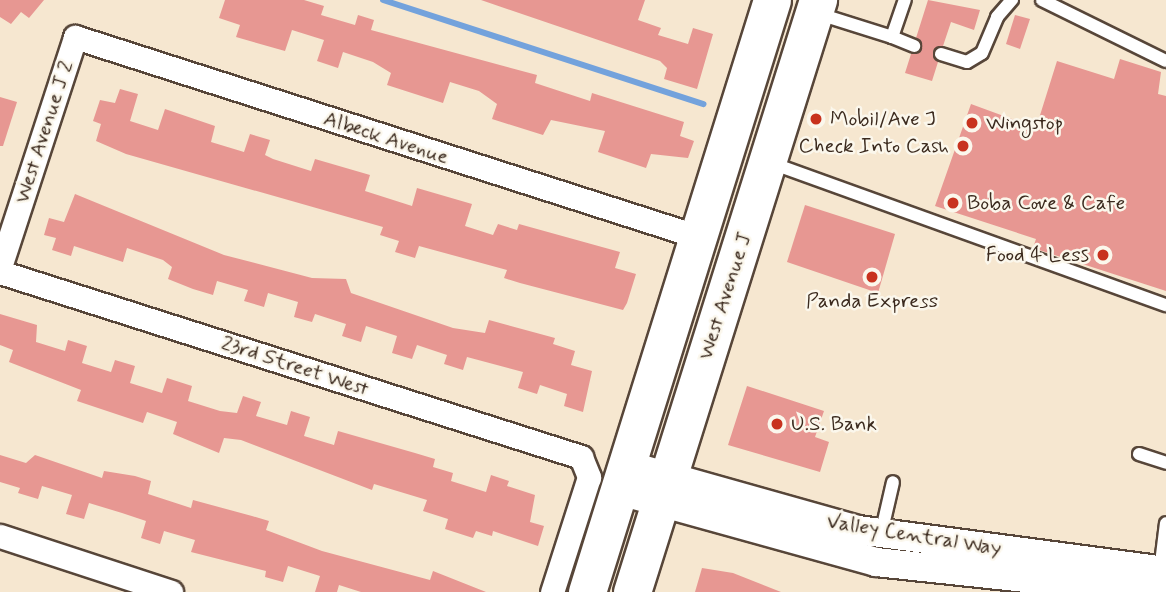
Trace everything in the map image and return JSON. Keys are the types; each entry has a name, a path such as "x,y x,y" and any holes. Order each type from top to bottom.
{"main road":[{"name":"West Avenue J","path":"587,592 772,0"},
{"name":"West Avenue J","path":"632,592 816,6"}],"street":[{"name":"Albeck Avenue","path":"75,37 699,237"},
{"name":"West Avenue J 2","path":"0,270 75,37"},
{"name":"23rd Street West","path":"0,270 587,465 589,477 552,592"},
{"name":"Valley Central Way","path":"624,478 876,562 1160,581"},
{"name":"Valley Central Way","path":"664,490 881,534 1160,581"},
{"path":"0,536 172,592"}],"lane":[{"path":"892,37 905,0"},
{"path":"941,54 967,62 982,54 997,17 1012,0"},
{"path":"1042,0 1166,61"},
{"path":"816,6 914,46"},
{"path":"768,162 1166,306"},
{"path":"1139,454 1166,463"},
{"path":"881,534 893,482"},
{"path":"1160,581 1166,523"}],"building":[{"path":"0,0 44,0 29,18 21,12 11,24 0,17"},
{"path":"225,0 304,0 324,6 321,15 355,25 358,15 374,20 371,30 537,75 535,83 590,101 592,93 684,122 680,136 694,141 688,158 651,154 646,168 598,152 605,131 551,120 543,135 492,119 497,104 479,91 450,82 443,103 387,85 391,73 373,62 343,52 338,68 317,61 324,40 292,30 285,51 236,37 240,25 219,18"},
{"path":"481,0 645,0 638,20 661,28 658,35 688,44 693,28 713,34 697,89 664,79 667,68 660,61"},
{"path":"928,0 980,10 974,30 951,22 943,46 933,51 938,62 932,81 905,73 911,54 922,49 916,38"},
{"path":"1015,15 1030,19 1020,49 1006,44"},
{"path":"1120,59 1161,72 1158,94 1166,96 1166,291 1033,248 1036,239 935,206 971,104 1036,128 1057,61 1114,79"},
{"path":"120,89 138,94 130,121 158,130 165,109 215,126 211,142 244,152 250,134 270,140 265,155 273,159 311,171 315,159 370,175 365,191 412,206 417,188 472,204 465,226 493,235 498,224 517,230 519,224 620,252 615,268 636,274 627,303 623,310 520,283 504,278 507,270 419,246 415,258 395,252 399,241 380,235 383,227 126,154 96,141 101,124 93,121 100,100 115,103"},
{"path":"0,97 17,102 3,146 0,146"},
{"path":"75,194 224,255 312,278 346,279 351,293 453,328 485,333 489,320 555,338 553,344 575,351 571,365 592,371 583,412 564,406 567,394 540,385 537,394 518,388 523,372 467,357 463,370 444,364 447,355 417,345 412,359 392,353 397,336 366,326 361,342 342,336 346,324 315,314 312,322 294,317 298,302 268,293 264,307 244,301 248,290 217,281 213,295 193,289 168,279 172,267 163,260 127,248 123,262 74,246 71,256 52,250 56,238 44,235 49,218 64,222"},
{"path":"805,205 895,234 878,293 787,262"},
{"path":"0,314 37,325 36,342 65,351 68,340 87,346 82,363 111,372 115,360 135,366 130,383 162,393 167,378 192,386 188,401 220,411 237,413 243,396 261,402 256,416 287,425 291,411 310,417 304,436 334,445 338,431 435,459 433,467 453,473 451,481 486,492 491,475 509,481 507,486 535,495 530,522 544,526 538,546 493,531 492,536 476,531 473,538 445,529 448,519 423,511 427,500 374,484 372,490 241,440 224,438 219,453 173,434 177,422 147,412 143,423 77,401 81,390 9,362 13,350 0,345"},
{"name":"U.S. Bank","path":"747,386 824,411 815,437 829,442 820,472 728,445"},
{"path":"0,455 26,463 35,455 102,478 104,471 135,476 151,481 148,494 191,508 193,500 252,516 269,521 266,530 322,551 430,580 433,571 486,592 361,592 339,585 337,592 315,592 320,576 288,566 283,582 265,577 266,571 191,552 195,540 164,531 160,544 141,538 146,521 122,513 89,503 84,519 66,514 72,495 42,486 38,499 18,493 20,488 0,482"},
{"path":"702,568 733,573 781,592 695,592"}],"waterway":[{"path":"383,0 704,104"}],"place":[{"name":"Mobil/Ave J","path":"816,119"},
{"name":"Wingstop","path":"972,123"},
{"name":"Check Into Cash","path":"963,146"},
{"name":"Boba Cove & Cafe","path":"953,203"},
{"name":"Food 4 Less","path":"1103,255"},
{"name":"Panda Express","path":"872,277"},
{"name":"U.S. Bank","path":"777,424"}]}
